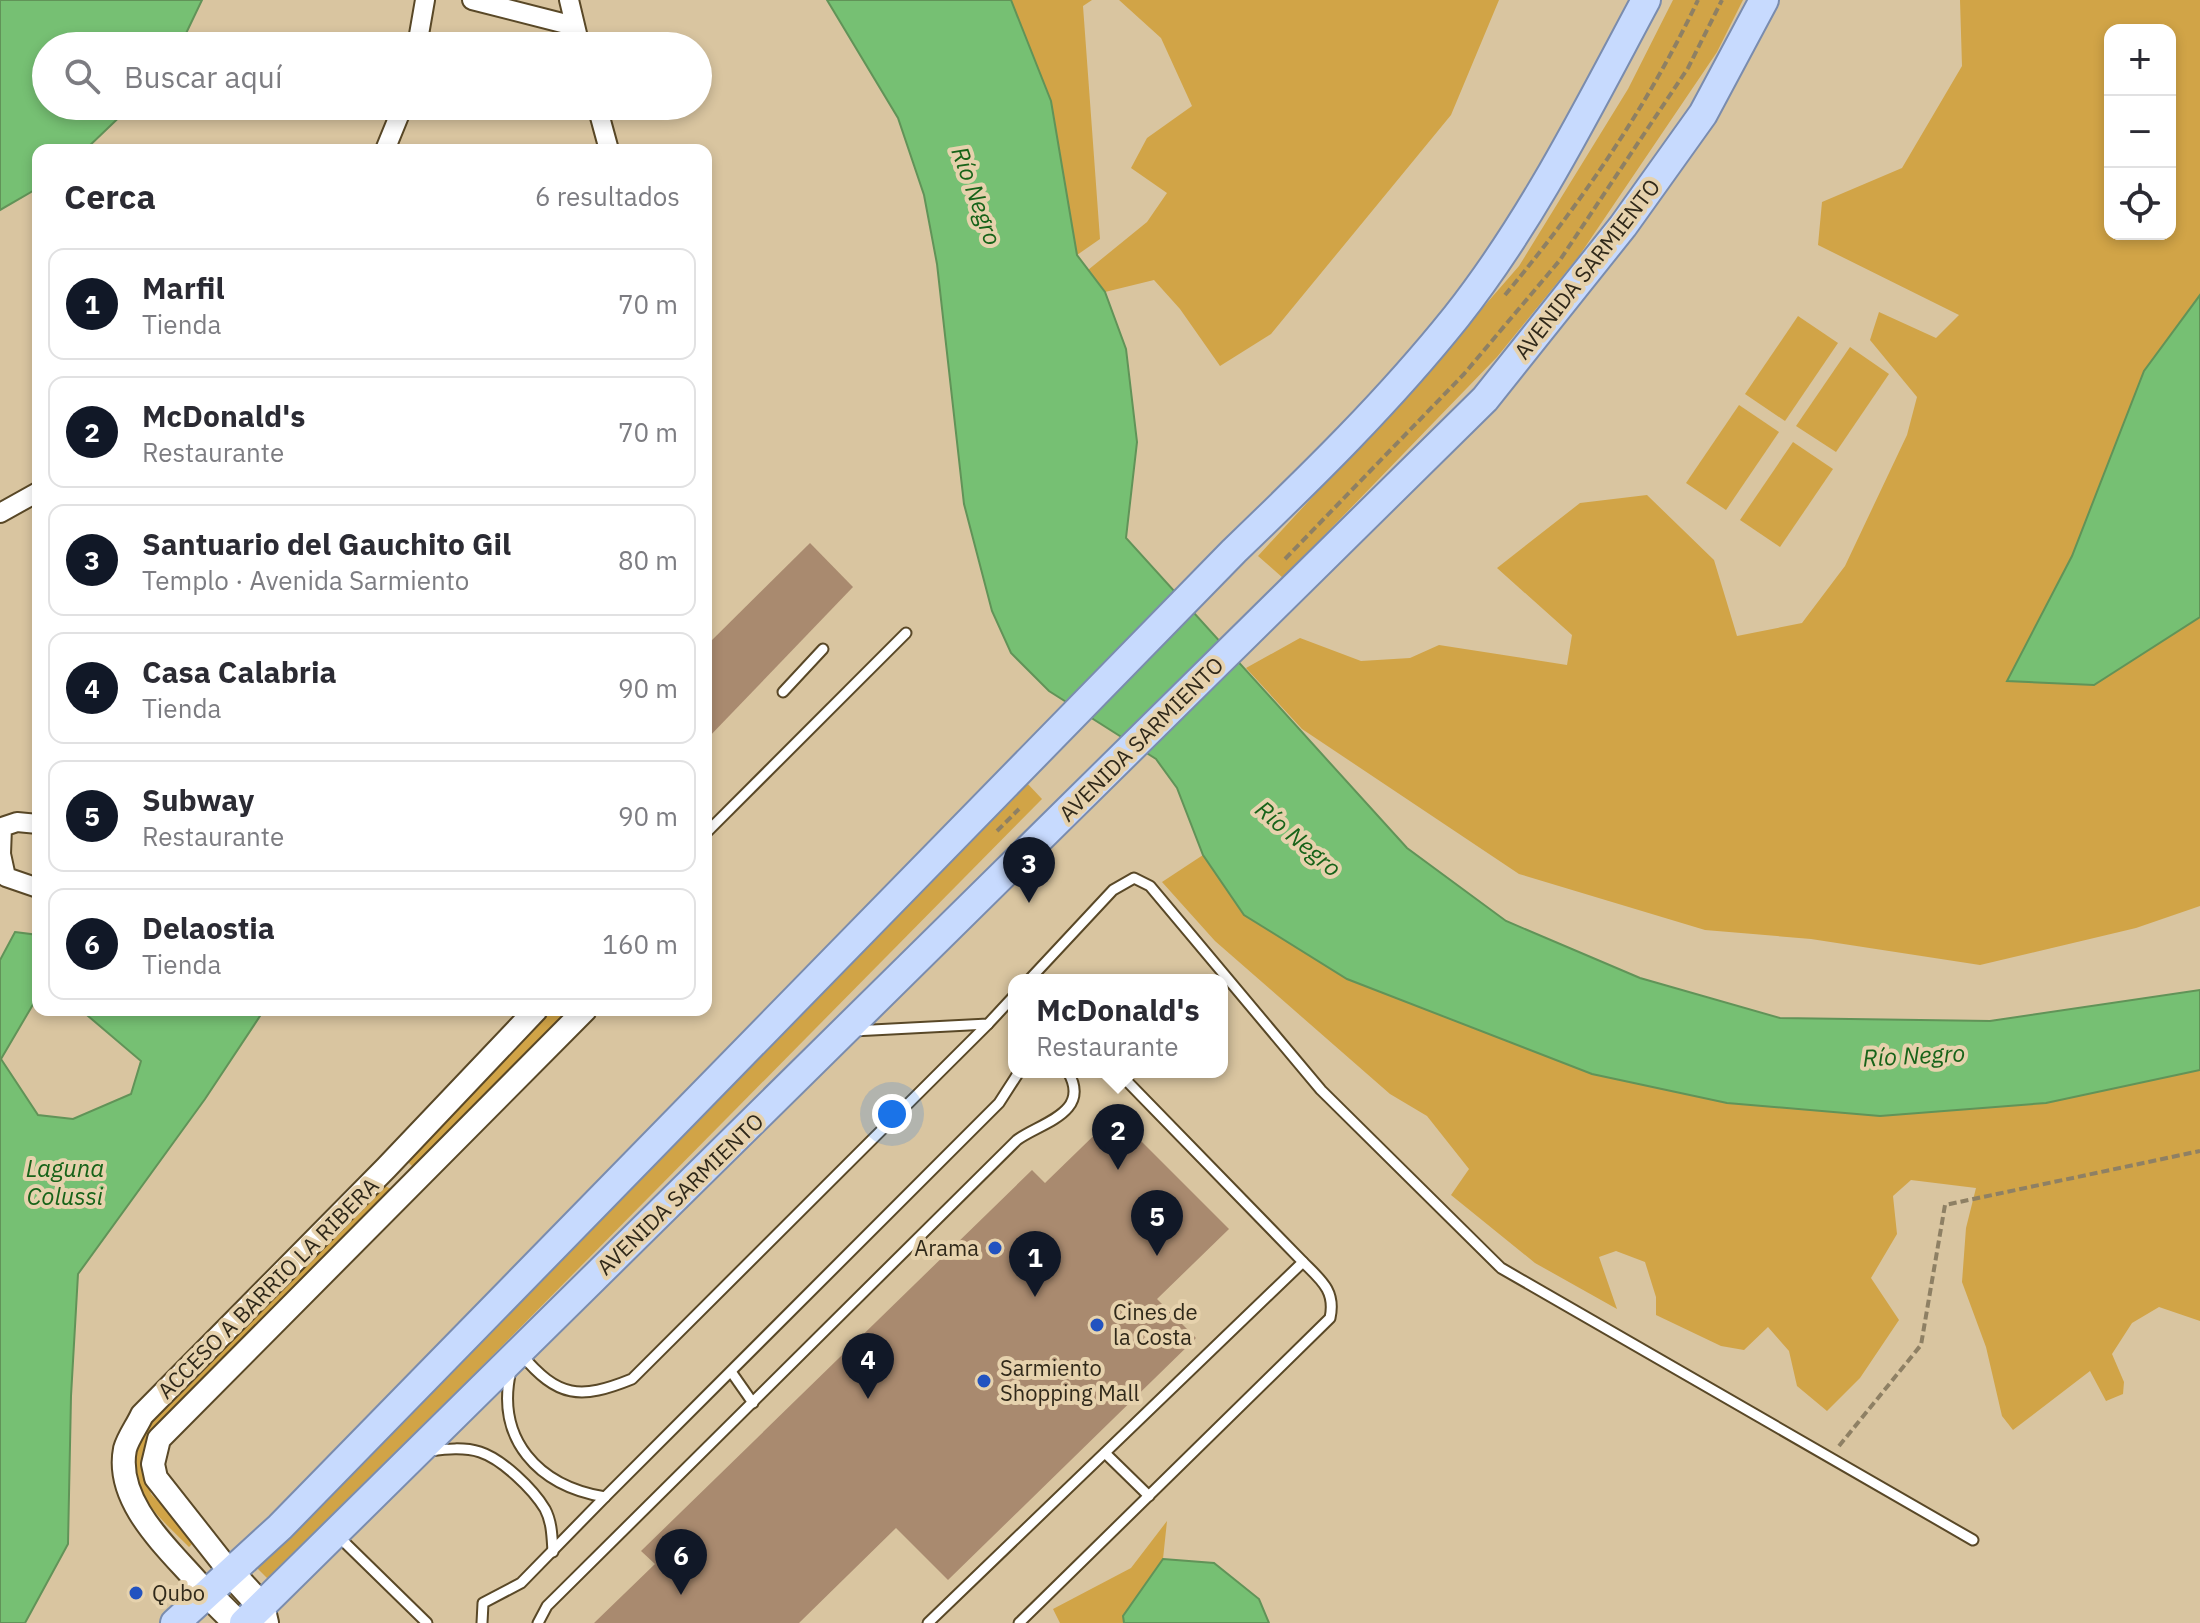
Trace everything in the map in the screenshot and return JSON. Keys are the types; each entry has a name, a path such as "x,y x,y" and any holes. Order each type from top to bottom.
{"main road":[{"path":"175,1623 280,1527 1234,551 1357,432 1456,316 1552,173 1646,0"},
{"name":"AVENIDA SARMIENTO","path":"257,1617 334,1532 1076,804 1281,582 1485,399 1623,226 1703,114 1764,0"},
{"path":"230,1572 257,1617"},
{"path":"206,1592 237,1623"}],"street":[{"path":"419,32 425,0"},
{"path":"472,0 574,26"},
{"path":"569,0 576,32"},
{"path":"387,144 397,120"},
{"path":"601,120 607,144"},
{"path":"0,513 32,495"},
{"path":"32,823 17,822 2,827 1,854 6,877 32,886"},
{"name":"ACCESO A BARRIO LA RIBERA","path":"206,1592 136,1507 127,1488 125,1447 142,1415 386,1168 530,1016"},
{"path":"230,1572 156,1478 153,1464 159,1439 579,1016"},
{"path":"386,1168 411,1186"}],"lane":[{"path":"712,827 906,633"},
{"path":"783,692 823,649"},
{"path":"1035,974 1113,890 1134,878 1150,886 1224,974"},
{"path":"1228,979 1321,1090 1501,1268 1973,1540"},
{"path":"605,1497 565,1486 523,1451 507,1415 507,1386 517,1354 544,1380 569,1391 599,1392 632,1379 1008,1002"},
{"path":"845,1031 988,1024"},
{"path":"482,1623 483,1603 521,1583 553,1552 999,1103 1015,1078"},
{"path":"538,1623 547,1606 1017,1140 1062,1115 1072,1099 1074,1083 1071,1078"},
{"path":"1019,1623 1330,1318 1334,1303 1329,1288 1124,1078"},
{"path":"928,1623 1303,1262"},
{"path":"732,1373 753,1403"},
{"path":"415,1453 467,1450 481,1452 501,1464 545,1510 552,1531 553,1552"},
{"path":"1105,1453 1149,1496"},
{"path":"334,1532 427,1623"}],"path":[{"path":"1281,582 1560,260 1688,68 1722,0"},
{"path":"1830,1458 1921,1345 1945,1205 2200,1151"}],"shaded area":[{"path":"1011,0 1092,0 1083,6 1100,239 1077,255 1051,101"},
{"path":"1119,0 1499,0 1451,115 1271,334 1220,366 1180,309 1154,280 1105,292 1088,270 1147,222 1167,193 1131,168 1147,138 1192,106 1161,38"},
{"path":"1673,0 1743,0 1717,52 1579,256 1497,357 1283,578 1258,556 1413,388 1519,266 1628,89"},
{"path":"1960,0 2200,0 2200,906 2136,928 1980,965 1811,939 1705,930 1519,874 1302,729 1246,668 1300,638 1361,661 1410,658 1439,645 1567,665 1572,635 1497,568 1580,503 1647,495 1714,560 1737,636 1802,623 1845,566 1907,435 1917,397 1870,340 1879,312 1936,338 1959,315 1818,245 1822,202 1902,168 1962,66"},
{"path":"1798,316 1838,343 1785,421 1745,394"},
{"path":"1850,347 1889,374 1836,452 1796,426"},
{"path":"1739,405 1779,432 1726,510 1686,483"},
{"path":"1793,442 1833,469 1780,547 1740,520"},
{"path":"1026,782 1042,799 270,1581 254,1565"},
{"path":"1203,855 1244,915 1727,1103 1880,1116 2046,1103 2200,1070 2200,1321 2159,1307 2132,1323 2112,1354 2124,1382 2123,1394 2106,1401 2090,1371 2013,1430 2002,1416 1986,1347 1962,1282 1966,1228 1976,1188 1911,1180 1893,1196 1897,1234 1871,1278 1899,1320 1860,1378 1827,1411 1797,1386 1789,1351 1768,1327 1744,1350 1721,1346 1656,1315 1656,1297 1645,1262 1616,1251 1599,1257 1617,1309 1535,1263 1451,1195 1469,1169 1427,1116 1390,1094 1215,941 1162,882"},
{"path":"543,1016 570,1016 417,1171 408,1162"},
{"path":"385,1186 395,1191 146,1470 151,1494 196,1540 189,1547 151,1507 137,1480 135,1464 145,1427"},
{"path":"1167,1521 1163,1559 1123,1616 1124,1623 1060,1623 1053,1609 1131,1568"}],"water":[{"path":"0,0 202,0 187,32 32,32 32,120 116,120 91,144 32,144 32,191 0,210"},
{"name":"Río Negro","path":"827,0 1011,0 1051,101 1077,255 1105,292 1126,349 1137,442 1126,538 1407,848 1506,921 1640,978 1780,1018 1990,1021 2200,990 2200,1070 2046,1103 1880,1116 1727,1103 1592,1074 1347,979 1244,915 1203,855 1177,788 1156,759 1049,691 1011,653 992,611 964,504 937,264 924,195 898,118"},
{"path":"2200,295 2200,617 2094,685 2007,681 2072,556 2144,371"},
{"name":"Laguna Colussi","path":"15,932 32,934 32,1006 1,1059 38,1115 73,1119 131,1094 141,1061 88,1016 260,1016 205,1099 78,1274 71,1396 68,1544 25,1623 0,1623 0,960"},
{"path":"1163,1559 1214,1563 1259,1599 1269,1623 1124,1623 1123,1616"}],"building":[{"path":"810,543 853,587 712,734 712,640"},
{"name":"Sarmiento Shopping Mall","path":"1115,1115 1229,1229 1157,1299 1196,1338 948,1580 896,1528 799,1623 594,1623 655,1564 641,1551 1032,1170 1045,1183"}],"place":[{"name":"Santuario del Gauchito Gil","path":"1029,903"},
{"name":"McDonald's","path":"1118,1170"},
{"name":"Arama","path":"995,1248"},
{"name":"Subway","path":"1157,1256"},
{"name":"Marfil","path":"1035,1297"},
{"name":"Cines de la Costa","path":"1097,1325"},
{"name":"Sarmiento Shopping Mall","path":"984,1381"},
{"name":"Casa Calabria","path":"868,1399"},
{"name":"Qubo","path":"136,1593"},
{"name":"Delaostia","path":"681,1595"}]}
